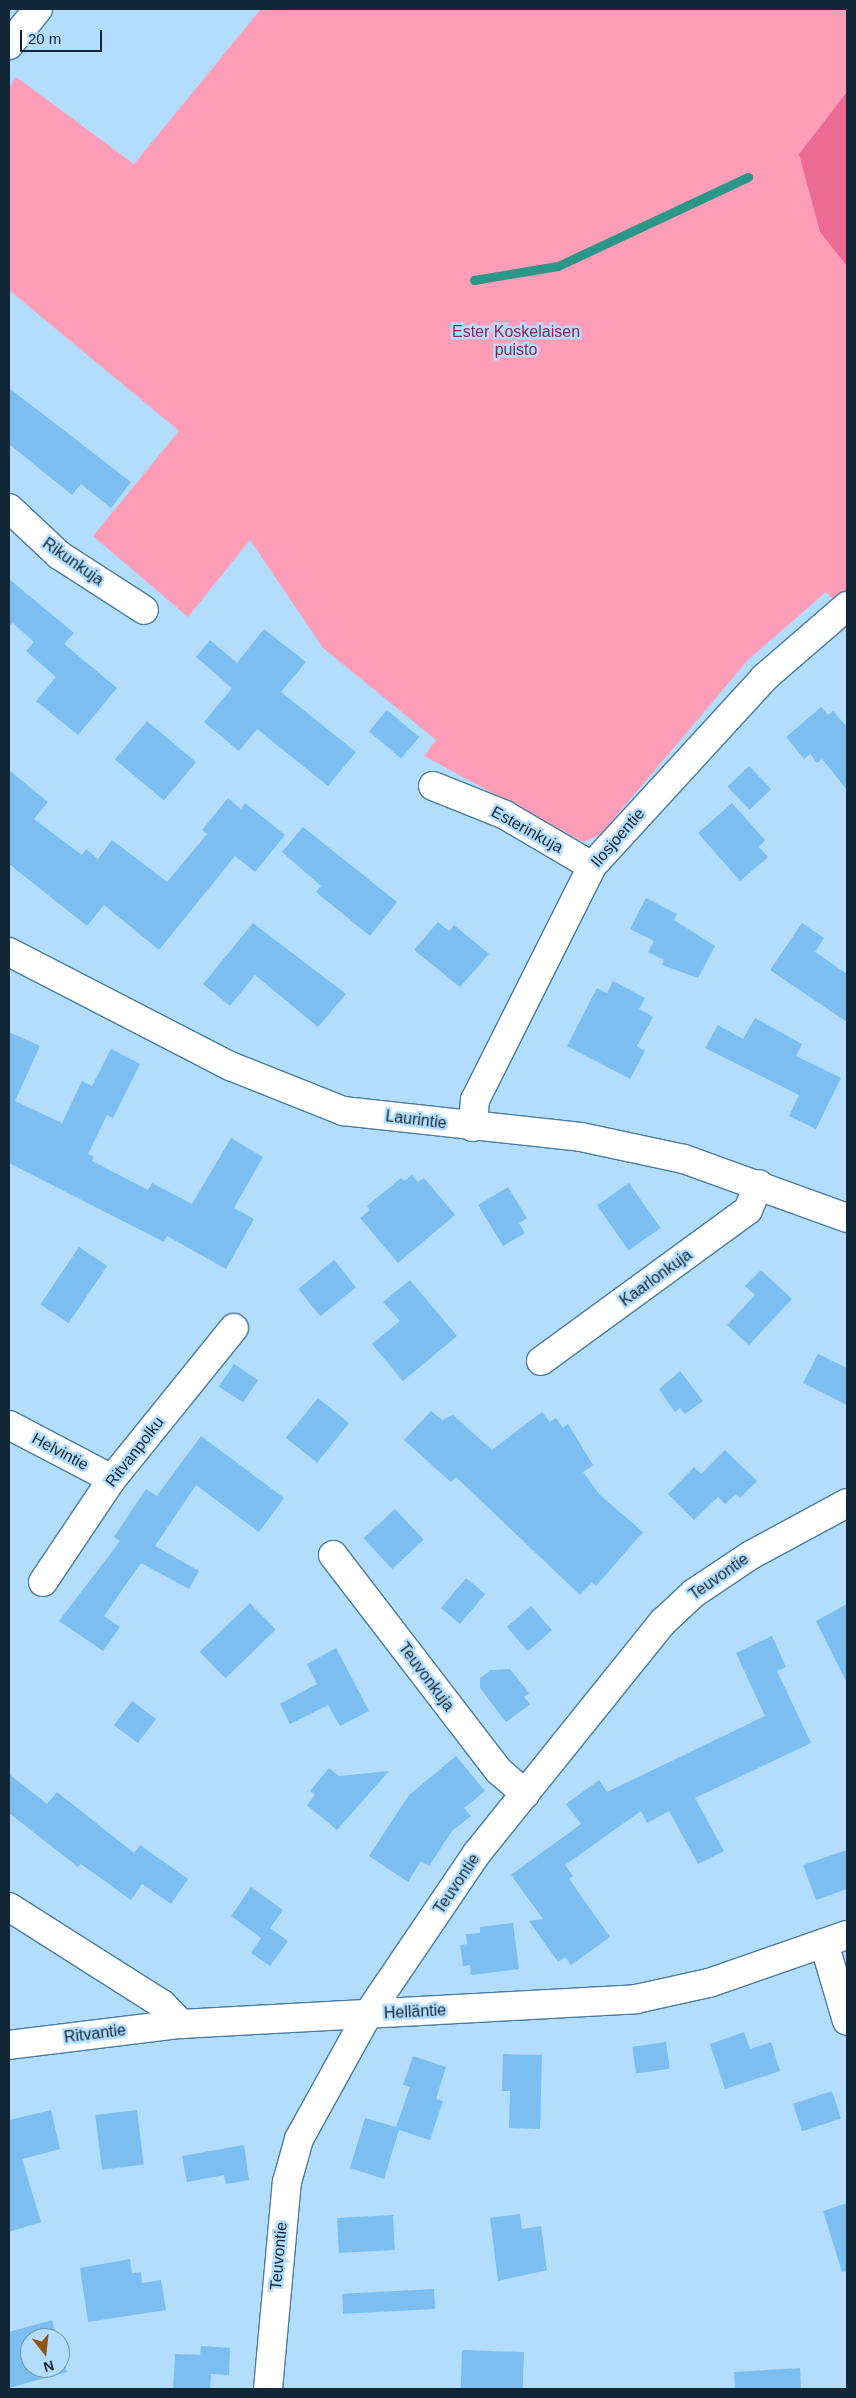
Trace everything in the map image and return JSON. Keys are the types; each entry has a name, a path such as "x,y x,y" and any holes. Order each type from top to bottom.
{"street":[{"path":"9,45 38,9"},
{"name":"Rikunkuja","path":"9,508 59,555 144,610"},
{"name":"Ilosjoentie","path":"472,1127 475,1100 592,866 764,678 846,610"},
{"name":"Esterinkuja","path":"432,786 506,815 592,866"},
{"name":"Laurintie","path":"9,952 230,1066 343,1111 472,1127 581,1137 684,1159 759,1184 847,1218"},
{"name":"Kaarlonkuja","path":"541,1361 748,1210 759,1184"},
{"name":"Ritvanpolku","path":"43,1582 112,1479 234,1328"},
{"name":"Helvintie","path":"9,1425 112,1479"},
{"name":"Teuvontie","path":"268,2389 287,2182 299,2139 368,2014 477,1853 632,1659 694,1592 751,1554 847,1503"},
{"name":"Teuvonkuja","path":"333,1555 499,1771 526,1794"},
{"path":"9,1907 162,2004 181,2024"},
{"path":"835,1939 847,2021"},
{"name":"Helläntie","path":"181,2024 636,1999 709,1983 835,1939"},
{"name":"Ritvantie","path":"9,2044 181,2024"}],"green space":[{"name":"Ester Koskelaisen puisto","path":"261,9 847,9 847,597 837,604 826,592 748,660 600,835 583,842 424,756 436,740 323,648 250,540 188,617 93,536 179,431 9,290 9,88 16,77 134,164"}],"shaded area":[{"path":"847,92 847,266 820,232 799,154"}],"building":[{"path":"9,388 131,482 111,508 81,484 72,495 9,444"},
{"path":"9,579 74,633 64,644 117,688 78,735 36,701 56,677 26,651 34,642 13,623 9,627"},
{"path":"264,629 306,662 281,692 356,752 328,786 257,729 239,751 204,722 232,688 196,657 210,640 237,663"},
{"path":"821,707 828,715 833,711 847,727 847,790 822,759 817,763 810,754 804,759 786,737"},
{"path":"387,710 419,737 401,758 369,731"},
{"path":"147,721 196,762 164,800 115,759"},
{"path":"749,766 771,789 750,810 727,787"},
{"path":"9,770 48,802 34,819 82,855 86,849 98,859 112,840 167,882 207,834 202,830 228,798 241,809 245,803 285,835 255,872 235,856 159,950 104,905 87,926 9,864"},
{"path":"732,803 765,840 759,847 768,857 740,881 698,833"},
{"path":"303,827 397,902 370,936 316,892 321,886 282,852"},
{"path":"646,898 677,914 674,920 715,946 698,978 662,965 664,960 648,952 654,941 630,929"},
{"path":"438,922 449,931 454,925 489,954 460,987 414,950"},
{"path":"253,923 346,994 318,1027 255,975 230,1006 203,984"},
{"path":"802,923 824,938 815,952 847,974 847,1022 770,970"},
{"path":"613,981 645,998 639,1009 653,1017 637,1046 645,1051 630,1079 567,1046 597,988 607,993"},
{"path":"755,1018 802,1044 796,1056 841,1078 816,1129 789,1116 799,1095 705,1048 718,1025 743,1039"},
{"path":"9,1032 40,1046 15,1101 62,1123 82,1081 92,1086 111,1049 140,1064 113,1118 107,1115 88,1154 94,1157 92,1161 148,1190 152,1183 192,1204 231,1138 263,1157 234,1208 254,1219 226,1269 167,1236 164,1242 9,1163"},
{"path":"412,1175 418,1182 424,1178 455,1215 398,1263 360,1218 370,1210 367,1206 401,1178 404,1181"},
{"path":"629,1183 661,1228 629,1250 597,1205"},
{"path":"508,1187 527,1218 519,1223 525,1233 503,1246 478,1205"},
{"path":"79,1247 107,1266 69,1323 40,1304"},
{"path":"334,1260 356,1287 320,1316 298,1289"},
{"path":"761,1270 792,1299 749,1345 727,1325 755,1295 745,1286"},
{"path":"410,1280 457,1336 403,1381 372,1344 400,1321 383,1302"},
{"path":"818,1354 847,1368 847,1405 803,1383"},
{"path":"234,1364 258,1380 243,1403 219,1386"},
{"path":"680,1371 703,1401 685,1414 680,1408 675,1412 659,1389"},
{"path":"318,1398 349,1423 317,1463 286,1438"},
{"path":"431,1411 442,1420 453,1415 492,1450 542,1412 550,1422 556,1418 563,1428 568,1424 593,1465 583,1472 600,1495 643,1532 596,1586 592,1582 580,1595 456,1477 451,1482 404,1440"},
{"path":"201,1436 284,1498 259,1532 196,1485 155,1546 199,1571 189,1589 141,1563 104,1616 120,1627 103,1651 59,1621 120,1541 114,1537 146,1489 157,1496"},
{"path":"725,1450 757,1481 740,1498 736,1494 725,1504 718,1497 694,1520 668,1494 694,1467 701,1474"},
{"path":"395,1509 424,1540 392,1569 364,1538"},
{"path":"466,1578 485,1594 460,1624 441,1608"},
{"path":"250,1603 276,1630 225,1678 200,1652"},
{"path":"847,1604 847,1683 816,1621"},
{"path":"531,1606 552,1630 528,1651 507,1627"},
{"path":"772,1636 786,1667 777,1671 811,1743 695,1798 724,1851 698,1864 669,1811 647,1823 641,1811 565,1865 573,1876 569,1879 610,1937 571,1965 565,1957 558,1962 529,1921 543,1919 511,1875 581,1824 566,1804 599,1780 607,1792 765,1716 736,1653"},
{"path":"336,1648 369,1711 340,1726 328,1705 290,1724 280,1704 317,1684 307,1664"},
{"path":"510,1669 529,1693 524,1697 530,1704 506,1722 480,1688 480,1678 491,1670"},
{"path":"132,1701 156,1719 138,1743 114,1725"},
{"path":"456,1756 485,1791 464,1808 471,1816 452,1831 429,1866 421,1861 408,1882 369,1856 409,1795"},
{"path":"329,1768 339,1776 389,1771 337,1830 307,1805 315,1795 310,1791"},
{"path":"9,1774 47,1804 57,1792 134,1853 140,1845 188,1879 171,1904 142,1884 131,1900 81,1864 78,1867 9,1813"},
{"path":"847,1850 847,1889 816,1900 803,1865"},
{"path":"251,1887 283,1910 270,1928 288,1941 270,1966 251,1953 261,1938 231,1916"},
{"path":"513,1923 519,1969 471,1975 470,1965 463,1966 460,1945 467,1944 466,1934 480,1933 480,1927"},
{"path":"744,2032 750,2049 771,2042 780,2071 725,2089 710,2044"},
{"path":"666,2042 670,2069 636,2073 632,2047"},
{"path":"503,2054 542,2055 540,2129 509,2128 510,2091 502,2091"},
{"path":"413,2056 446,2067 436,2099 443,2101 430,2140 399,2130 384,2179 350,2168 365,2118 396,2127 410,2087 403,2085"},
{"path":"832,2091 841,2119 802,2131 793,2104"},
{"path":"51,2110 60,2149 22,2159 41,2222 9,2232 9,2120"},
{"path":"137,2110 144,2165 102,2170 95,2115"},
{"path":"244,2145 249,2180 226,2184 224,2175 187,2182 182,2156"},
{"path":"847,2203 847,2271 842,2272 823,2211"},
{"path":"520,2214 522,2229 541,2226 547,2270 498,2281 490,2218"},
{"path":"393,2215 395,2250 339,2253 337,2218"},
{"path":"130,2259 132,2273 141,2272 142,2283 161,2280 166,2310 88,2322 80,2268"},
{"path":"434,2289 435,2309 343,2314 342,2294"},
{"path":"52,2320 54,2328 23,2328"},
{"path":"20,2329 20,2378 45,2378 9,2388 9,2332"},
{"path":"201,2346 230,2348 229,2375 211,2374 210,2389 173,2389 175,2354 200,2355"},
{"path":"462,2350 524,2352 523,2389 461,2389"},
{"path":"800,2368 801,2389 735,2389 734,2372"}],"waterway":[{"path":"474,280 558,266 748,177"}]}
